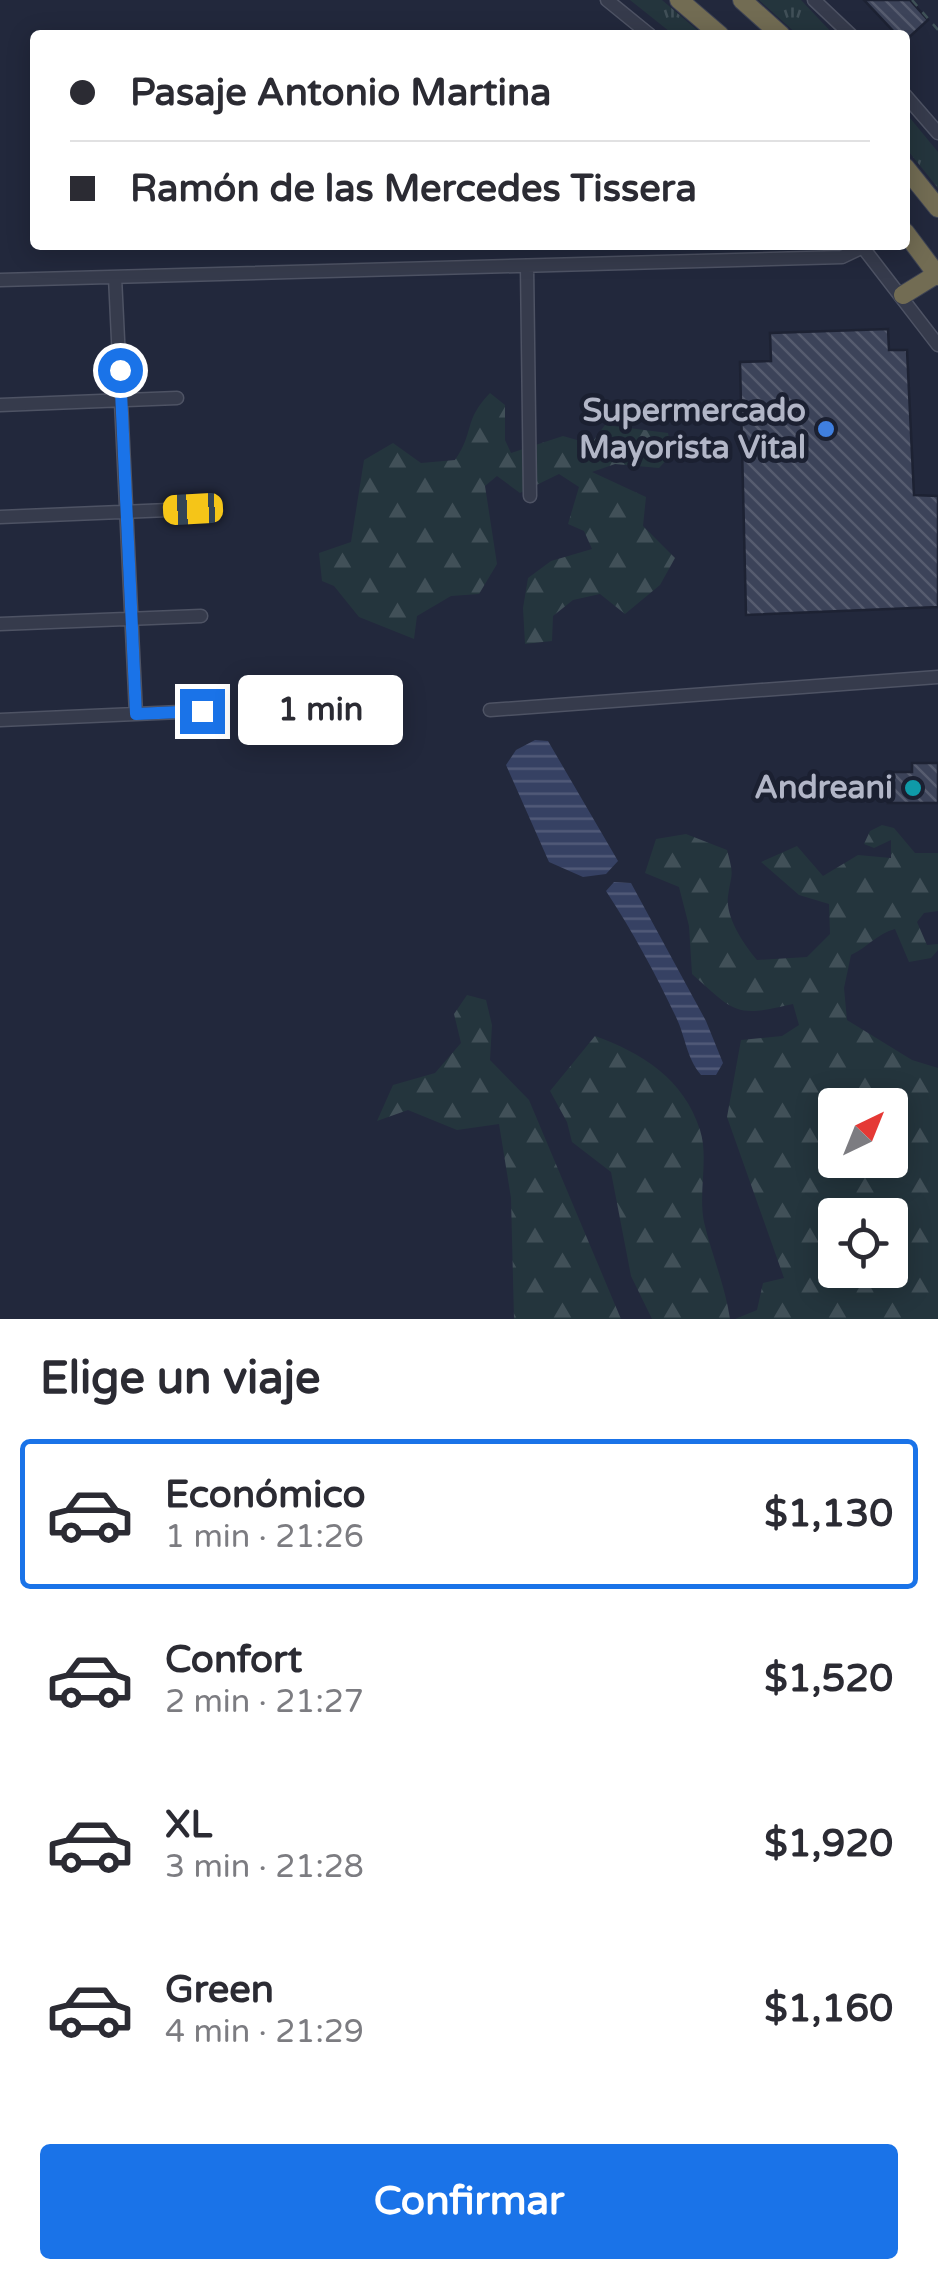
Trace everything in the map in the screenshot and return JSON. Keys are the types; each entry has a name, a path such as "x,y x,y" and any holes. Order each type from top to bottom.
{"highway":[{"path":"679,0 714,30"},
{"path":"742,0 775,30"},
{"path":"910,173 938,208"},
{"path":"903,294 937,275 910,239"}],"street":[{"path":"608,0 644,30"},
{"path":"814,0 845,30"},
{"path":"910,101 938,133"},
{"path":"0,280 842,257 855,250"},
{"path":"865,250 903,294 938,345"},
{"path":"528,266 530,496"},
{"path":"115,277 136,714"},
{"path":"0,405 177,398"},
{"path":"0,517 193,509"},
{"path":"0,624 201,616"},
{"path":"490,710 938,677"},
{"path":"0,720 202,711"}],"path":[{"path":"912,0 938,30"}],"green space":[{"path":"630,0 662,0 697,30 668,30"},
{"path":"759,0 801,0 829,30 792,30"},
{"path":"910,118 938,152 938,188 910,153"},
{"path":"490,393 505,405 505,440 511,453 563,436 591,444 605,425 668,433 672,454 659,468 615,464 592,472 646,497 643,526 675,558 660,585 625,614 600,594 573,600 553,616 552,641 525,644 523,608 528,578 551,561 592,549 584,531 568,524 579,487 559,474 520,493 497,476 485,486 497,564 479,594 451,596 417,616 414,639 359,617 334,586 322,581 319,553 351,542 364,460 393,443 421,463 455,460 476,411"},
{"path":"882,825 894,828 915,853 938,853 938,911 924,913 917,922 927,945 938,944 938,950 931,958 909,962 895,929 889,931 851,955 844,988 847,1020 912,1060 938,1068 938,1319 735,1319 757,1310 763,1283 784,1278 727,1117 741,1040 782,1036 799,1025 793,1004 746,1011 727,1004 692,974 689,926 679,887 645,873 656,839 686,834 727,850 732,873 729,913 752,954 757,960 807,957 830,934 829,904 799,895 761,862 797,846 823,876 858,855 891,858 891,840 874,848 864,844 870,831"},
{"path":"467,995 486,1000 492,1025 490,1060 529,1100 621,1319 514,1319 511,1198 499,1124 457,1130 408,1110 377,1121 393,1085 435,1073 461,1043 454,1014"},
{"path":"595,1036 659,1070 693,1112 703,1141 704,1222 730,1319 652,1319 631,1276 611,1172 572,1142 567,1122 550,1091"}],"water":[{"path":"535,740 548,741 618,861 606,874 583,877 549,862 506,765 516,750"},
{"path":"614,882 631,883 706,1021 723,1063 716,1075 701,1075 692,1061 660,985 606,891"}],"building":[{"path":"864,0 910,0 928,20 910,36 910,30 892,30"},
{"name":"Supermercado Mayorista Vital","path":"888,329 889,350 907,350 914,495 938,496 938,607 746,615 740,362 771,361 770,333"},
{"name":"Andreani","path":"912,763 938,763 938,803 888,803 887,772 912,772"}],"place":[{"name":"Supermercado Mayorista Vital","path":"826,429"},
{"name":"Andreani","path":"913,788"}],"route":[{"path":"120,370 136,714 202,711"}]}
